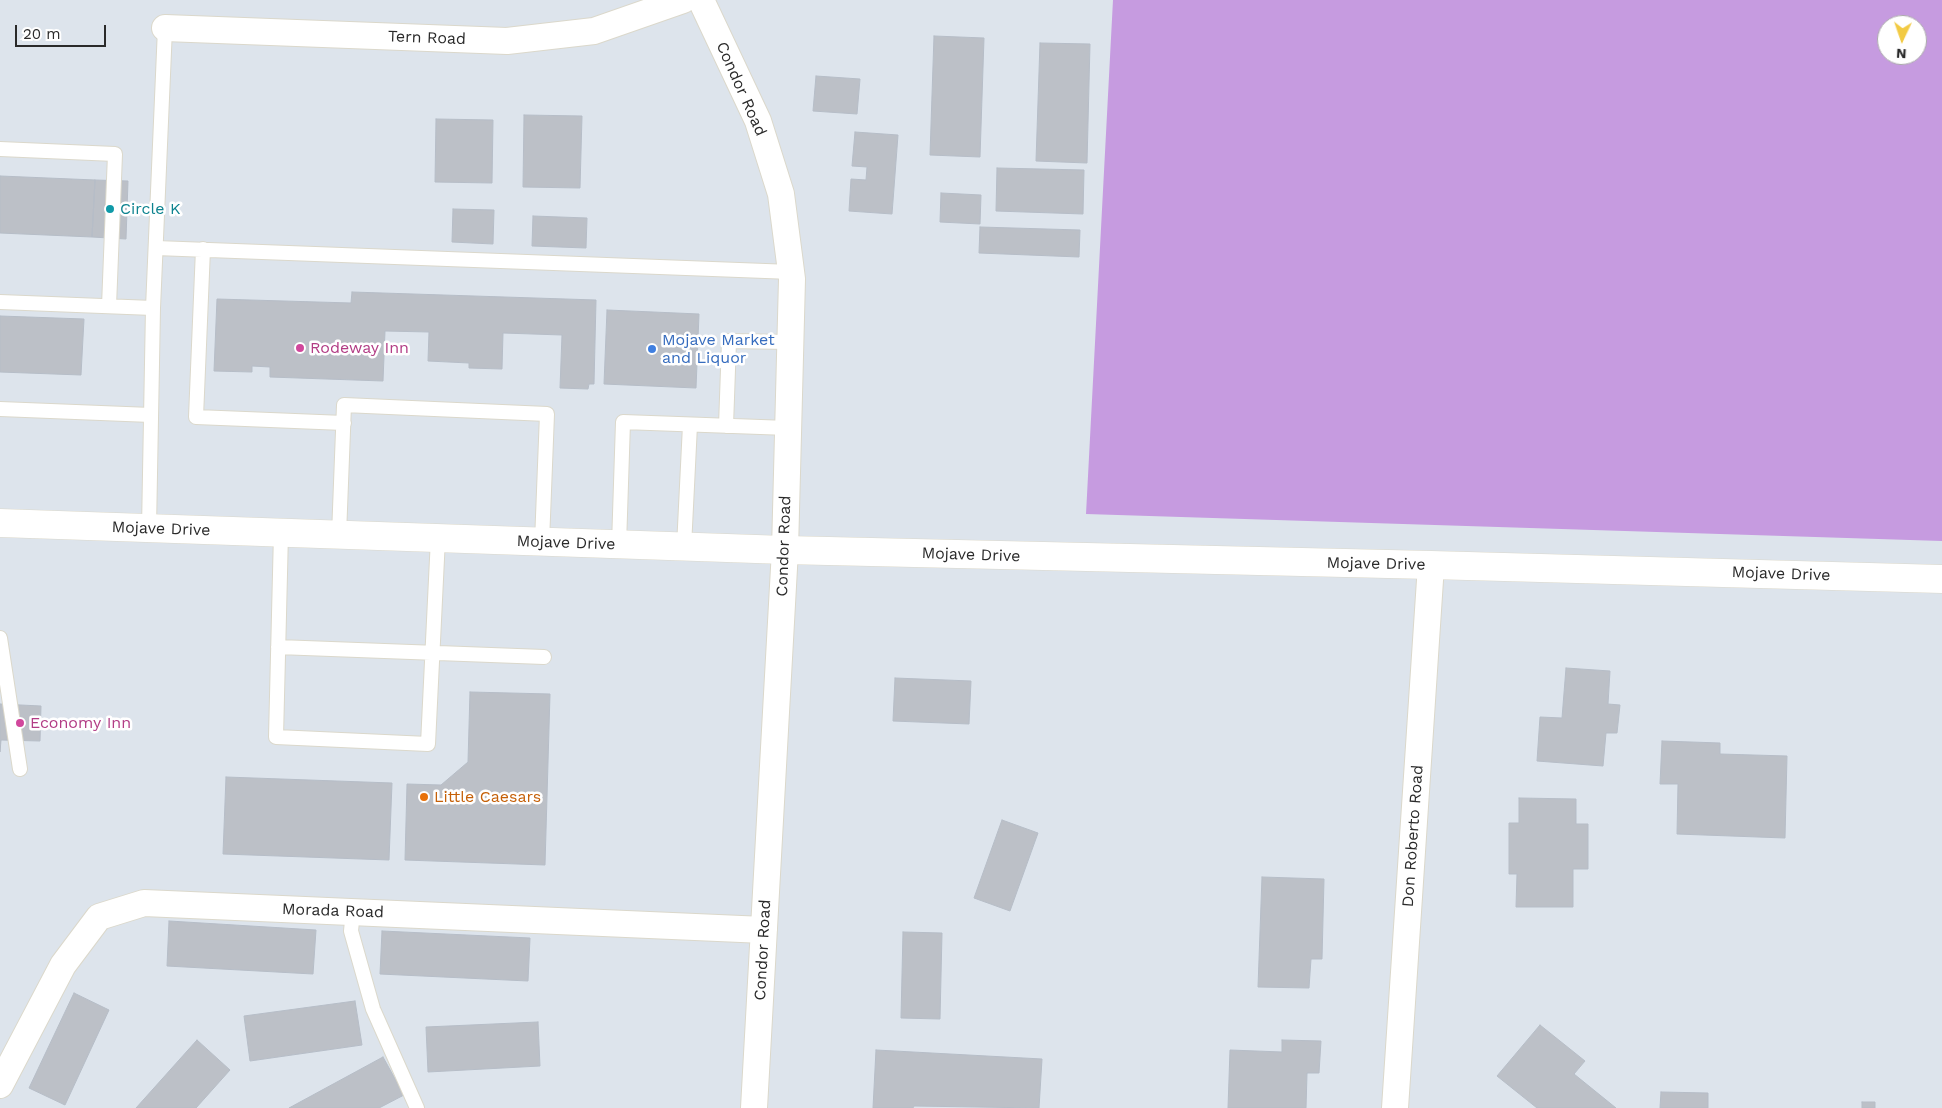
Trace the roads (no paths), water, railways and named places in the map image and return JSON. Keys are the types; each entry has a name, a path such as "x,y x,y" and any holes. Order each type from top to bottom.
{"main road":[{"name":"Mojave Drive","path":"0,523 785,550 1431,564 1942,579"}],"street":[{"name":"Tern Road","path":"165,28 507,41 594,30 683,0"},
{"name":"Condor Road","path":"701,0 758,121 781,194 792,272 785,550 754,1108"},
{"name":"Don Roberto Road","path":"1395,1108 1431,564"},
{"name":"Morada Road","path":"0,1085 63,965 99,918 144,903 764,930"}],"lane":[{"path":"149,529 153,308 165,28"},
{"path":"0,149 115,154 108,306"},
{"path":"156,248 792,272"},
{"path":"203,249 196,417 344,423"},
{"path":"0,302 153,308"},
{"path":"726,426 729,341 790,342"},
{"path":"339,535 344,405 547,414 542,542"},
{"path":"0,409 151,415"},
{"path":"619,545 623,422 788,428"},
{"path":"684,547 690,425"},
{"path":"281,533 276,737 428,744 438,538"},
{"path":"0,638 20,769"},
{"path":"278,646 433,654 544,657"},
{"path":"353,912 353,939 373,1009 417,1108"}],"place":[{"name":"Circle K","path":"110,209"},
{"name":"Rodeway Inn","path":"300,348"},
{"name":"Mojave Market and Liquor","path":"652,349"},
{"name":"Economy Inn","path":"20,723"},
{"name":"Little Caesars","path":"424,797"}]}
